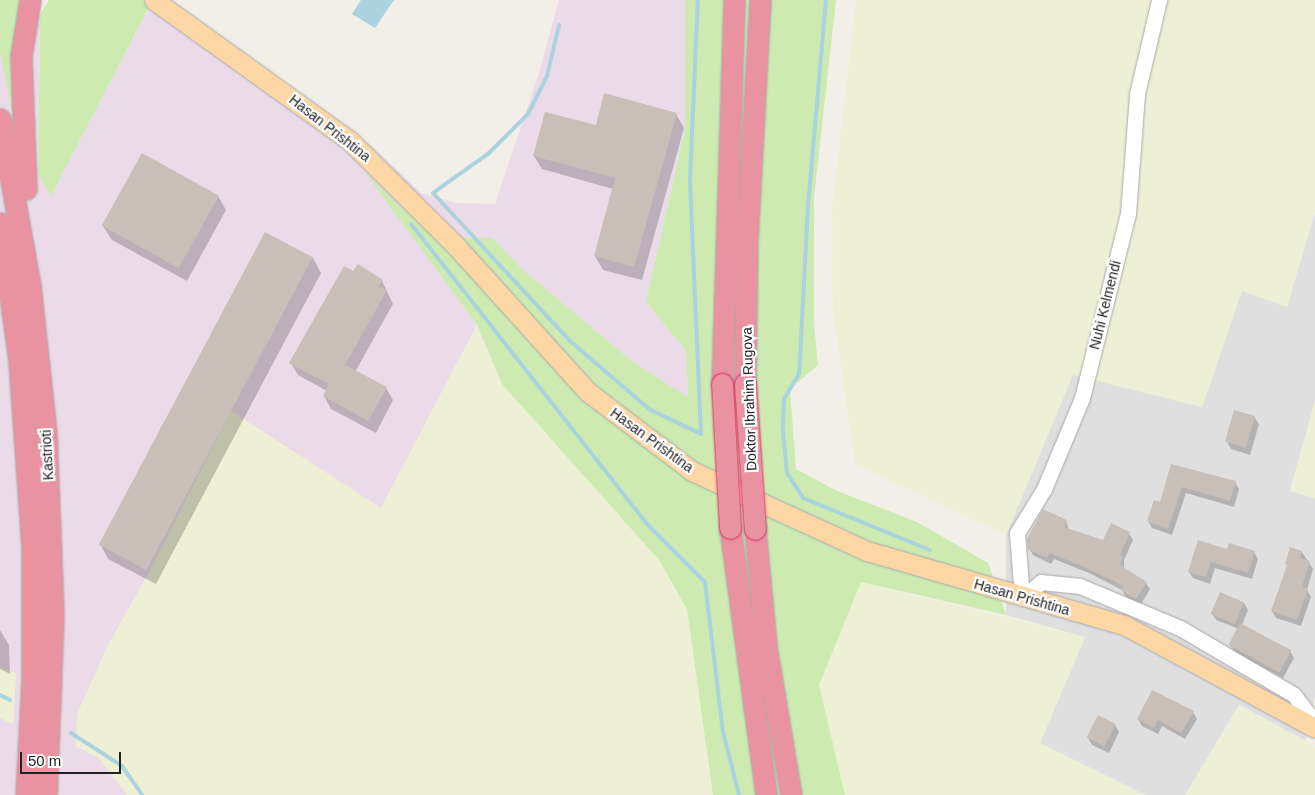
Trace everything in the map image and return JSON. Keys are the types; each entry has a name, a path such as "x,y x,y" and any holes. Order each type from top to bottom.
{"highway":[{"path":"30,0 23,36 21,81 30,286"},
{"name":"Doktor Ibrahim Rugova","path":"734,0 722,384 730,528 766,795"},
{"name":"Doktor Ibrahim Rugova","path":"760,0 747,240 745,384 754,529 766,646 791,795"},
{"name":"Kastrioti","path":"0,119 30,286 46,432 52,549 52,682 46,795"},
{"name":"Kastrioti","path":"0,223 19,360 32,548 32,681 26,795"}],"main road":[{"name":"Hasan Prishtina","path":"154,0 349,140 455,245 588,392 692,471 866,551 1022,598 1124,625 1315,728"}],"street":[{"name":"Nuhi Kelmendi","path":"1022,598 1017,533 1044,489 1082,398 1128,214 1137,94 1159,0"},
{"path":"1022,598 1040,582 1080,586 1180,628 1294,695 1315,723"}],"shaded area":[{"path":"0,0 26,0 40,15 38,174 51,195 153,0 171,0 375,149 421,193 457,203 495,204 538,76 559,0 685,0 685,129 646,302 686,351 688,398 633,362 522,269 493,238 465,238 404,211 367,174 477,325 381,508 145,580 107,647 76,746 99,758 127,795 0,795 0,718 13,724 16,674 0,667"},
{"path":"1315,212 1315,401 1290,491 1315,498 1315,697 1306,741 1239,705 1186,795 1145,795 1040,743 1085,637 1006,615 1006,535 1073,374 1202,407 1242,290 1287,306"}],"green space":[{"path":"0,0 26,0 16,131 0,51"},
{"path":"49,0 142,0 150,5 51,196 38,174 40,15"},
{"path":"685,0 836,0 814,198 814,324 818,365 790,389 796,469 835,490 917,522 988,563 1006,615 861,582 819,685 845,795 713,795 687,609 659,560 502,384 477,325 363,170 404,211 465,238 493,238 522,269 633,362 688,397 686,351 646,302 685,129"},
{"path":"856,0 1315,0 1315,212 1287,307 1242,291 1202,407 1073,375 1006,535 855,464 833,312 832,209"},
{"path":"477,325 502,384 659,560 687,609 713,795 127,795 99,758 76,746 77,714 107,647 145,580 231,411 381,508"},
{"path":"1315,401 1315,498 1290,491"},
{"path":"861,582 1085,637 1040,743 1145,795 845,795 819,685"},
{"path":"0,667 16,674 13,724 0,718"},
{"path":"1239,705 1315,746 1315,795 1185,795"}],"water":[{"path":"361,0 394,0 375,28 352,14"}],"building":[{"path":"604,93 677,113 634,267 594,256 615,178 533,156 545,112 596,125"},
{"path":"142,153 219,196 179,268 102,226"},
{"path":"265,232 313,257 146,570 99,545"},
{"path":"358,264 383,280 378,287 387,290 345,365 387,387 368,421 323,396 329,384 289,363 344,266 353,271"},
{"path":"1234,410 1255,416 1246,448 1225,442"},
{"path":"1171,464 1236,481 1230,501 1182,487 1168,529 1147,521 1154,500 1160,502"},
{"path":"1043,509 1067,520 1064,527 1103,540 1111,523 1130,532 1120,555 1123,557 1120,565 1147,582 1136,599 1121,590 1124,586 1084,567 1050,553 1047,558 1028,549 1027,539"},
{"path":"1198,540 1227,549 1229,543 1255,551 1248,573 1211,562 1206,577 1188,572"},
{"path":"1290,547 1302,551 1300,558 1310,561 1302,587 1308,589 1297,620 1271,611 1287,565 1285,564"},
{"path":"1220,592 1244,602 1235,624 1211,614"},
{"path":"1240,623 1291,650 1279,672 1228,645"},
{"path":"1152,690 1194,711 1181,733 1158,720 1154,728 1137,719"},
{"path":"1098,715 1116,724 1104,746 1087,737"}],"waterway":[{"path":"559,25 547,76 528,114 489,153 433,193 570,341 649,409 701,434 690,180 698,0"},
{"path":"826,0 808,205 799,374 784,399 783,431 787,473 803,498 930,550"},
{"path":"411,224 647,524 705,582 723,732 739,795"},
{"path":"0,695 10,700"},
{"path":"71,733 122,766 142,795"}]}
